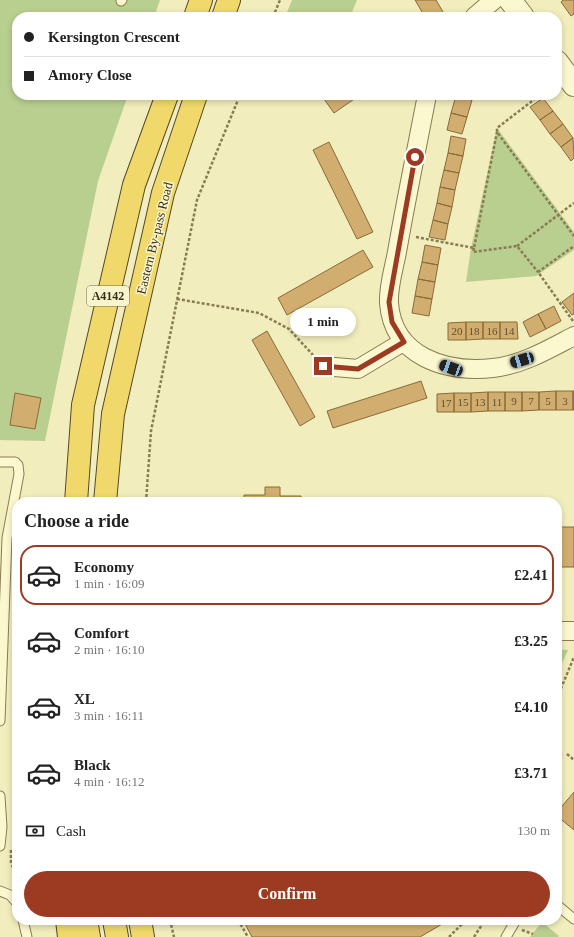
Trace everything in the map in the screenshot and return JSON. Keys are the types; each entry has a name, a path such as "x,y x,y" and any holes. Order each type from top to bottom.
{"highway":[{"path":"197,12 201,0"},
{"path":"225,12 229,0"},
{"name":"A4142","path":"76,497 85,398 134,185 165,100"},
{"name":"Eastern By-pass Road","path":"105,497 113,414 163,193 194,100"},
{"path":"68,925 69,937"},
{"path":"87,925 89,937"},
{"path":"115,925 116,937"},
{"path":"141,925 143,937"}],"street":[{"path":"480,12 494,0"},
{"path":"510,0 519,12"},
{"path":"562,69 574,85"},
{"path":"426,100 400,234 389,302 392,322 404,342 422,358 451,368 494,368 536,356 574,336"},
{"path":"323,366 358,369 404,342"},
{"path":"562,631 574,631"}],"lane":[{"path":"0,462 15,462 18,465 19,474 15,497"},
{"path":"0,721 7,538 12,511"},
{"path":"0,796 2,827 0,846"},
{"path":"0,891 12,897"},
{"path":"562,909 574,919"},
{"path":"24,925 27,937"},
{"path":"506,937 513,925"}],"path":[{"path":"275,12 280,0"},
{"path":"146,497 151,431 197,200 238,100"},
{"path":"533,100 496,128 497,132 472,252 517,246 574,203"},
{"path":"497,132 574,236"},
{"path":"400,234 474,248"},
{"path":"517,246 538,272 574,323"},
{"path":"538,272 574,246"},
{"path":"177,299 259,313 289,329 323,366"},
{"path":"562,686 574,657"},
{"path":"567,754 574,760"},
{"path":"171,925 174,937"},
{"path":"241,925 248,937"},
{"path":"449,937 461,925"},
{"path":"474,937 482,925"}],"green space":[{"path":"0,0 160,0 156,12 12,12 12,100 126,100 98,181 45,441 0,440"},
{"path":"292,0 357,0 352,12 287,12"},
{"path":"497,128 574,232 574,250 536,276 466,282 471,248"},
{"path":"562,649 568,650 562,663"},
{"path":"540,925 546,925 559,936 558,937 530,937"}],"building":[{"path":"415,0 436,0 443,12 422,12"},
{"path":"563,0 574,0 574,14 571,16 561,2"},
{"path":"325,100 353,100 334,113"},
{"path":"455,100 472,100 467,117 451,113"},
{"path":"540,100 545,100 553,111 540,120 530,107"},
{"path":"553,111 563,124 550,134 540,120"},
{"path":"451,113 467,117 462,134 447,130"},
{"path":"563,124 573,138 561,147 550,134"},
{"path":"451,136 466,139 463,156 448,153"},
{"path":"573,138 574,158 571,161 561,147"},
{"path":"329,142 373,232 357,239 313,150"},
{"path":"448,153 463,156 459,173 444,170"},
{"path":"444,170 459,173 455,190 440,187"},
{"path":"440,187 455,190 452,207 437,203"},
{"path":"437,203 452,207 448,224 433,220"},
{"path":"433,220 448,224 445,240 429,237"},
{"path":"425,245 441,248 438,265 422,262"},
{"path":"363,250 373,267 287,315 278,298"},
{"path":"422,262 438,265 435,282 418,279"},
{"path":"418,279 435,282 432,299 415,296"},
{"path":"574,293 574,314 572,315 562,302"},
{"path":"415,296 432,299 429,316 412,313"},
{"path":"554,306 561,321 546,329 538,314"},
{"path":"538,314 546,329 530,337 523,322"},
{"path":"466,322 483,322 483,339 466,340"},
{"path":"466,322 466,340 448,340 448,323"},
{"path":"483,322 500,322 500,339 483,339"},
{"path":"500,322 517,322 518,339 500,339"},
{"path":"267,331 315,417 300,426 252,340"},
{"path":"421,381 427,398 333,428 327,411"},
{"path":"556,391 573,391 573,410 556,410"},
{"path":"556,391 556,410 539,410 539,392"},
{"path":"574,391 574,410 573,410"},
{"path":"488,392 505,392 505,411 488,411"},
{"path":"488,392 488,411 471,412 471,393"},
{"path":"505,392 522,392 522,411 505,411"},
{"path":"522,392 539,392 539,410 522,411"},
{"path":"15,393 41,398 35,429 10,425"},
{"path":"454,393 471,393 471,412 454,412"},
{"path":"454,393 454,412 437,412 437,394"},
{"path":"265,487 280,487 280,496 301,497 244,497 244,495 265,495"},
{"path":"562,527 574,527 574,567 562,567"},
{"path":"574,792 574,830 562,820 562,806"},
{"path":"246,925 440,925 420,937 252,937"}],"route":[{"path":"323,366 358,369 404,342 392,322 389,302 415,157"}]}
